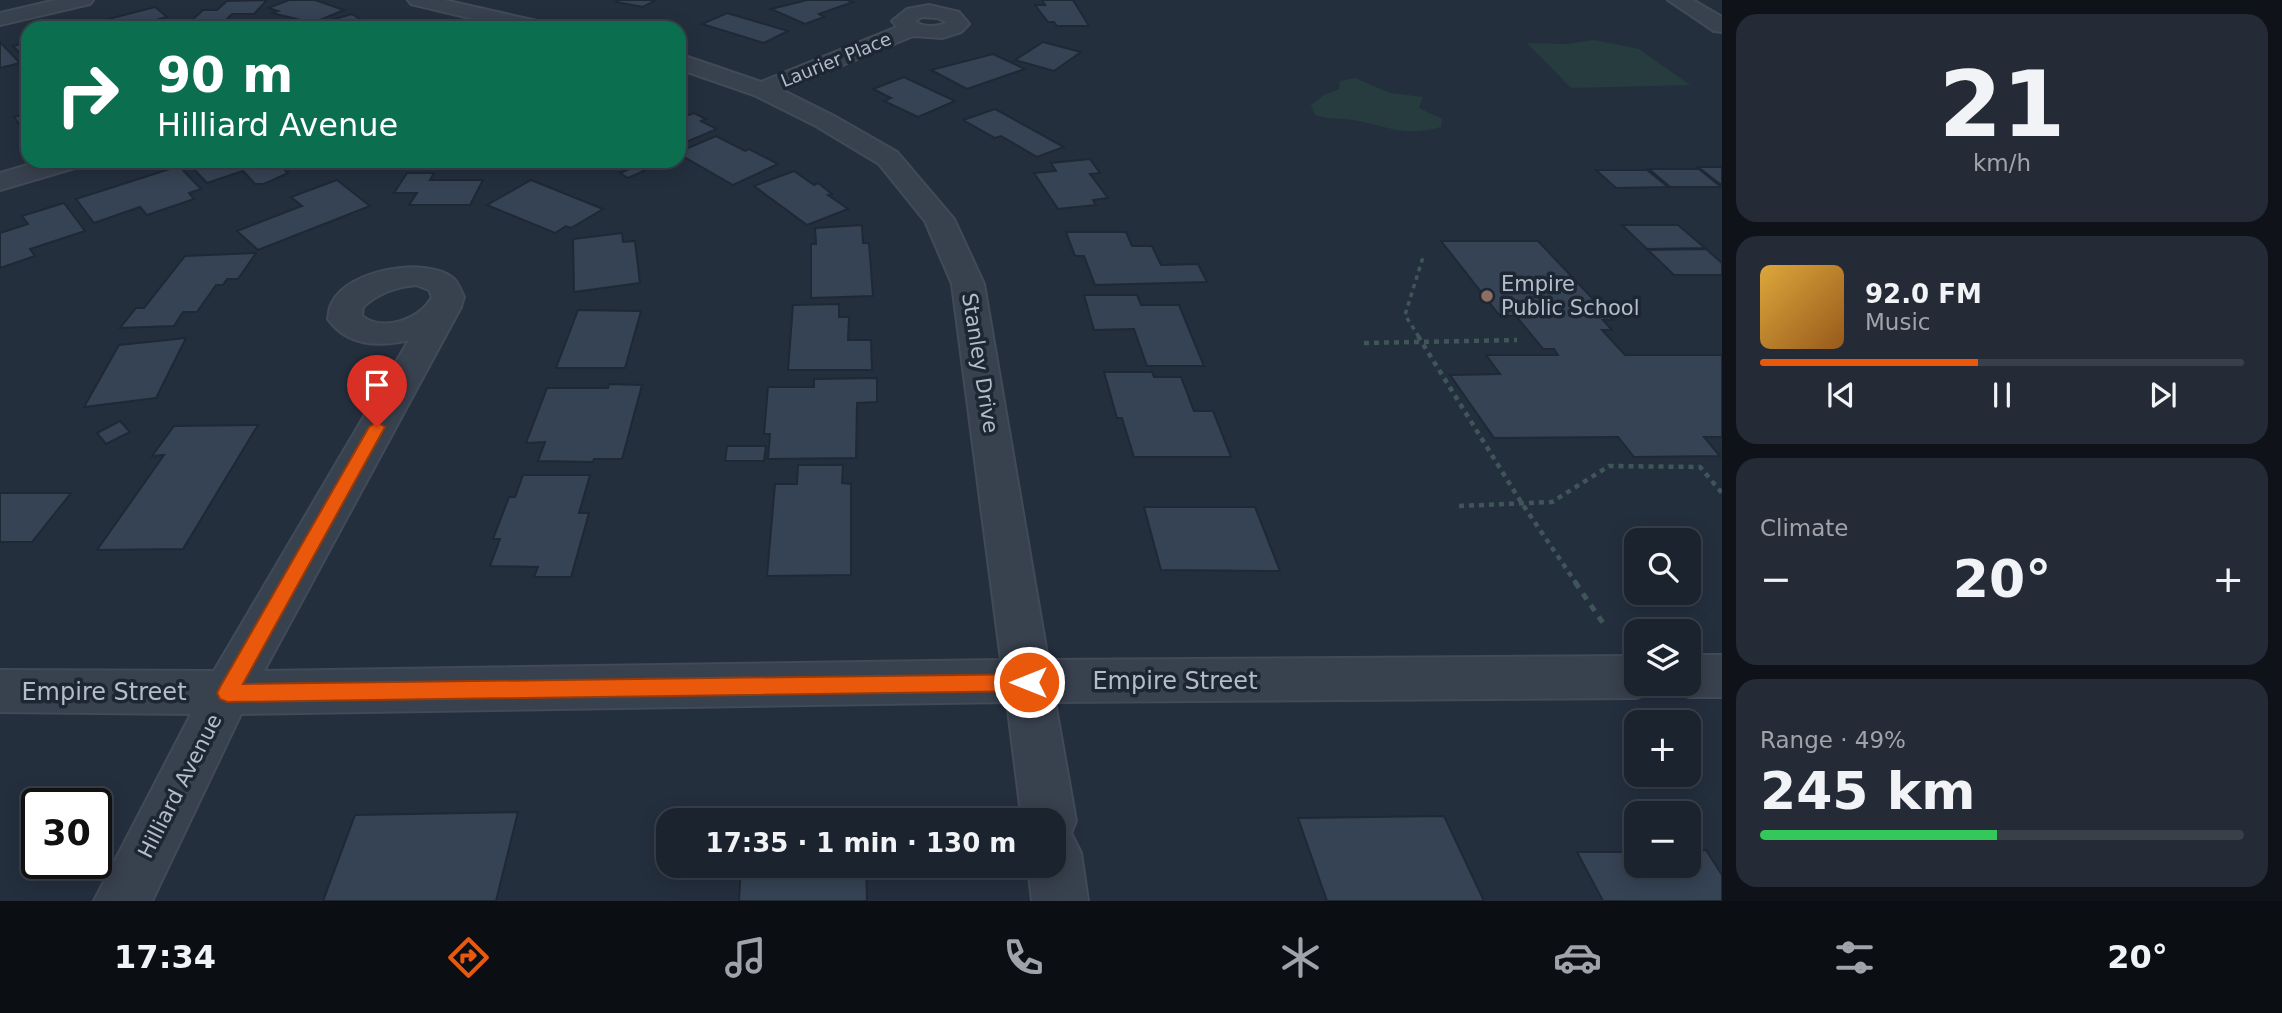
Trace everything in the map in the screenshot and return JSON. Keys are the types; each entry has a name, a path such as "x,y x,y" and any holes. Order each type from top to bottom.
{"street":[{"path":"0,19 56,3 83,0"},
{"path":"418,0 500,21"},
{"path":"1678,0 1722,26"},
{"name":"Laurier Place","path":"762,90 911,29"},
{"name":"Stanley Drive","path":"686,63 762,90 825,121 888,158 939,219 968,284 1047,808"},
{"path":"0,182 46,168"},
{"name":"Hilliard Avenue","path":"122,901 227,693 445,307"},
{"path":"1701,676 1722,676"},
{"name":"Empire Street","path":"0,691 227,693 1624,677"},
{"path":"1057,878 1060,901"}],"path":[{"path":"1424,254 1405,315 1521,502 1603,623"},
{"path":"1364,343 1517,340"},
{"path":"1459,506 1552,502 1609,467 1700,467 1722,492"}],"green space":[{"path":"1594,40 1639,49 1690,85 1571,88 1527,43 1566,44"},
{"path":"1355,78 1390,93 1423,97 1419,108 1442,119 1441,127 1407,131 1315,115 1311,105 1324,95 1339,89 1340,81"}],"building":[{"path":"267,0 254,14 232,14 226,20 191,21 203,10 217,10 227,1"},
{"path":"289,0 315,0 344,10 318,21 305,21 272,13 278,11 268,8"},
{"path":"656,0 643,7 616,2"},
{"path":"807,0 853,2 819,14 824,17 805,24 771,9"},
{"path":"1042,0 1073,0 1089,26 1057,26 1054,22 1048,22 1035,5 1045,5"},
{"path":"155,7 167,17 152,21 101,21"},
{"path":"727,13 788,31 764,43 702,24"},
{"path":"352,14 362,21 327,21"},
{"path":"0,42 20,63 0,68"},
{"path":"1043,42 1081,52 1054,71 1015,60"},
{"path":"21,44 21,55 13,46"},
{"path":"993,54 1025,69 967,89 931,70"},
{"path":"904,77 955,101 918,117 884,101 891,98 873,89"},
{"path":"995,109 1064,147 1037,157 1001,136 995,138 963,120"},
{"path":"686,113 694,113 706,119 701,121 717,129 686,142"},
{"path":"21,116 21,126 14,117"},
{"path":"716,136 778,164 733,185 686,158 686,149"},
{"path":"1090,159 1100,173 1090,174 1108,198 1093,200 1096,205 1058,209 1034,173 1056,171 1051,163"},
{"path":"1698,167 1722,167 1722,184 1720,184"},
{"path":"173,168 181,168 201,189 189,193 194,199 147,215 140,207 94,223 76,199"},
{"path":"193,168 283,168 288,173 264,184 255,184 243,171 207,183"},
{"path":"631,168 644,171 628,178 620,173"},
{"path":"1649,169 1699,169 1721,187 1670,187"},
{"path":"1596,170 1647,170 1668,187 1616,188"},
{"path":"794,171 814,185 818,183 832,194 828,195 848,209 807,225 754,186"},
{"path":"407,173 434,173 430,180 483,180 470,205 409,205 417,193 394,193"},
{"path":"337,180 370,206 258,250 237,231 302,206 291,197"},
{"path":"531,180 603,209 571,228 566,226 555,233 487,205"},
{"path":"64,203 85,231 30,249 35,256 0,268 0,233 28,224 22,216"},
{"path":"862,225 863,243 869,243 873,296 811,298 811,244 816,244 815,228"},
{"path":"1622,225 1678,225 1705,248 1647,249"},
{"path":"1066,232 1126,232 1132,246 1152,246 1161,265 1198,264 1207,282 1095,285 1084,256 1075,256"},
{"path":"622,233 623,242 635,241 640,283 574,292 573,239"},
{"path":"1441,241 1538,241 1613,320 1603,320 1612,330 1602,330 1625,355 1722,355 1722,437 1704,437 1720,456 1634,457 1618,437 1494,438 1450,375 1500,374 1486,355 1558,355 1554,349 1543,349 1516,316 1500,316"},
{"path":"1706,249 1722,263 1722,275 1674,275 1648,250"},
{"path":"256,253 238,279 227,279 223,285 216,285 197,312 183,312 174,326 120,328 136,308 144,308 185,256"},
{"path":"1084,295 1137,295 1141,305 1179,305 1204,366 1147,366 1134,329 1094,330"},
{"path":"839,304 839,317 849,317 848,340 871,340 872,370 788,370 793,305"},
{"path":"578,310 641,311 625,368 556,368"},
{"path":"186,338 156,398 84,407 119,345"},
{"path":"1104,372 1152,372 1154,377 1181,377 1194,411 1213,411 1231,457 1134,457 1122,418 1117,418"},
{"path":"877,378 877,402 857,403 856,458 768,459 770,434 764,434 768,387 814,387 814,379"},
{"path":"609,384 642,385 622,459 594,459 593,462 538,461 545,442 526,443 547,388 608,388"},
{"path":"120,421 130,432 106,444 97,433"},
{"path":"258,425 183,549 97,550 164,455 152,456 174,426"},
{"path":"727,446 766,446 764,461 725,461"},
{"path":"798,465 843,465 842,483 851,484 851,575 767,576 775,484 797,484"},
{"path":"523,475 590,475 579,513 589,513 571,577 534,577 538,567 490,566 500,539 493,539 509,497 515,497"},
{"path":"0,493 71,493 32,542 0,542"},
{"path":"1144,507 1255,507 1280,571 1161,570"},
{"path":"518,812 496,901 323,901 355,815"},
{"path":"1444,816 1484,901 1327,901 1298,818"},
{"path":"1701,850 1706,850 1722,875 1722,901 1603,901 1577,852 1624,852 1624,878 1701,878"},
{"path":"740,878 866,878 867,901 739,901"}],"place":[{"name":"Empire Public School","path":"1487,296"}],"route":[{"path":"377,427 227,693 1029,682"}]}
